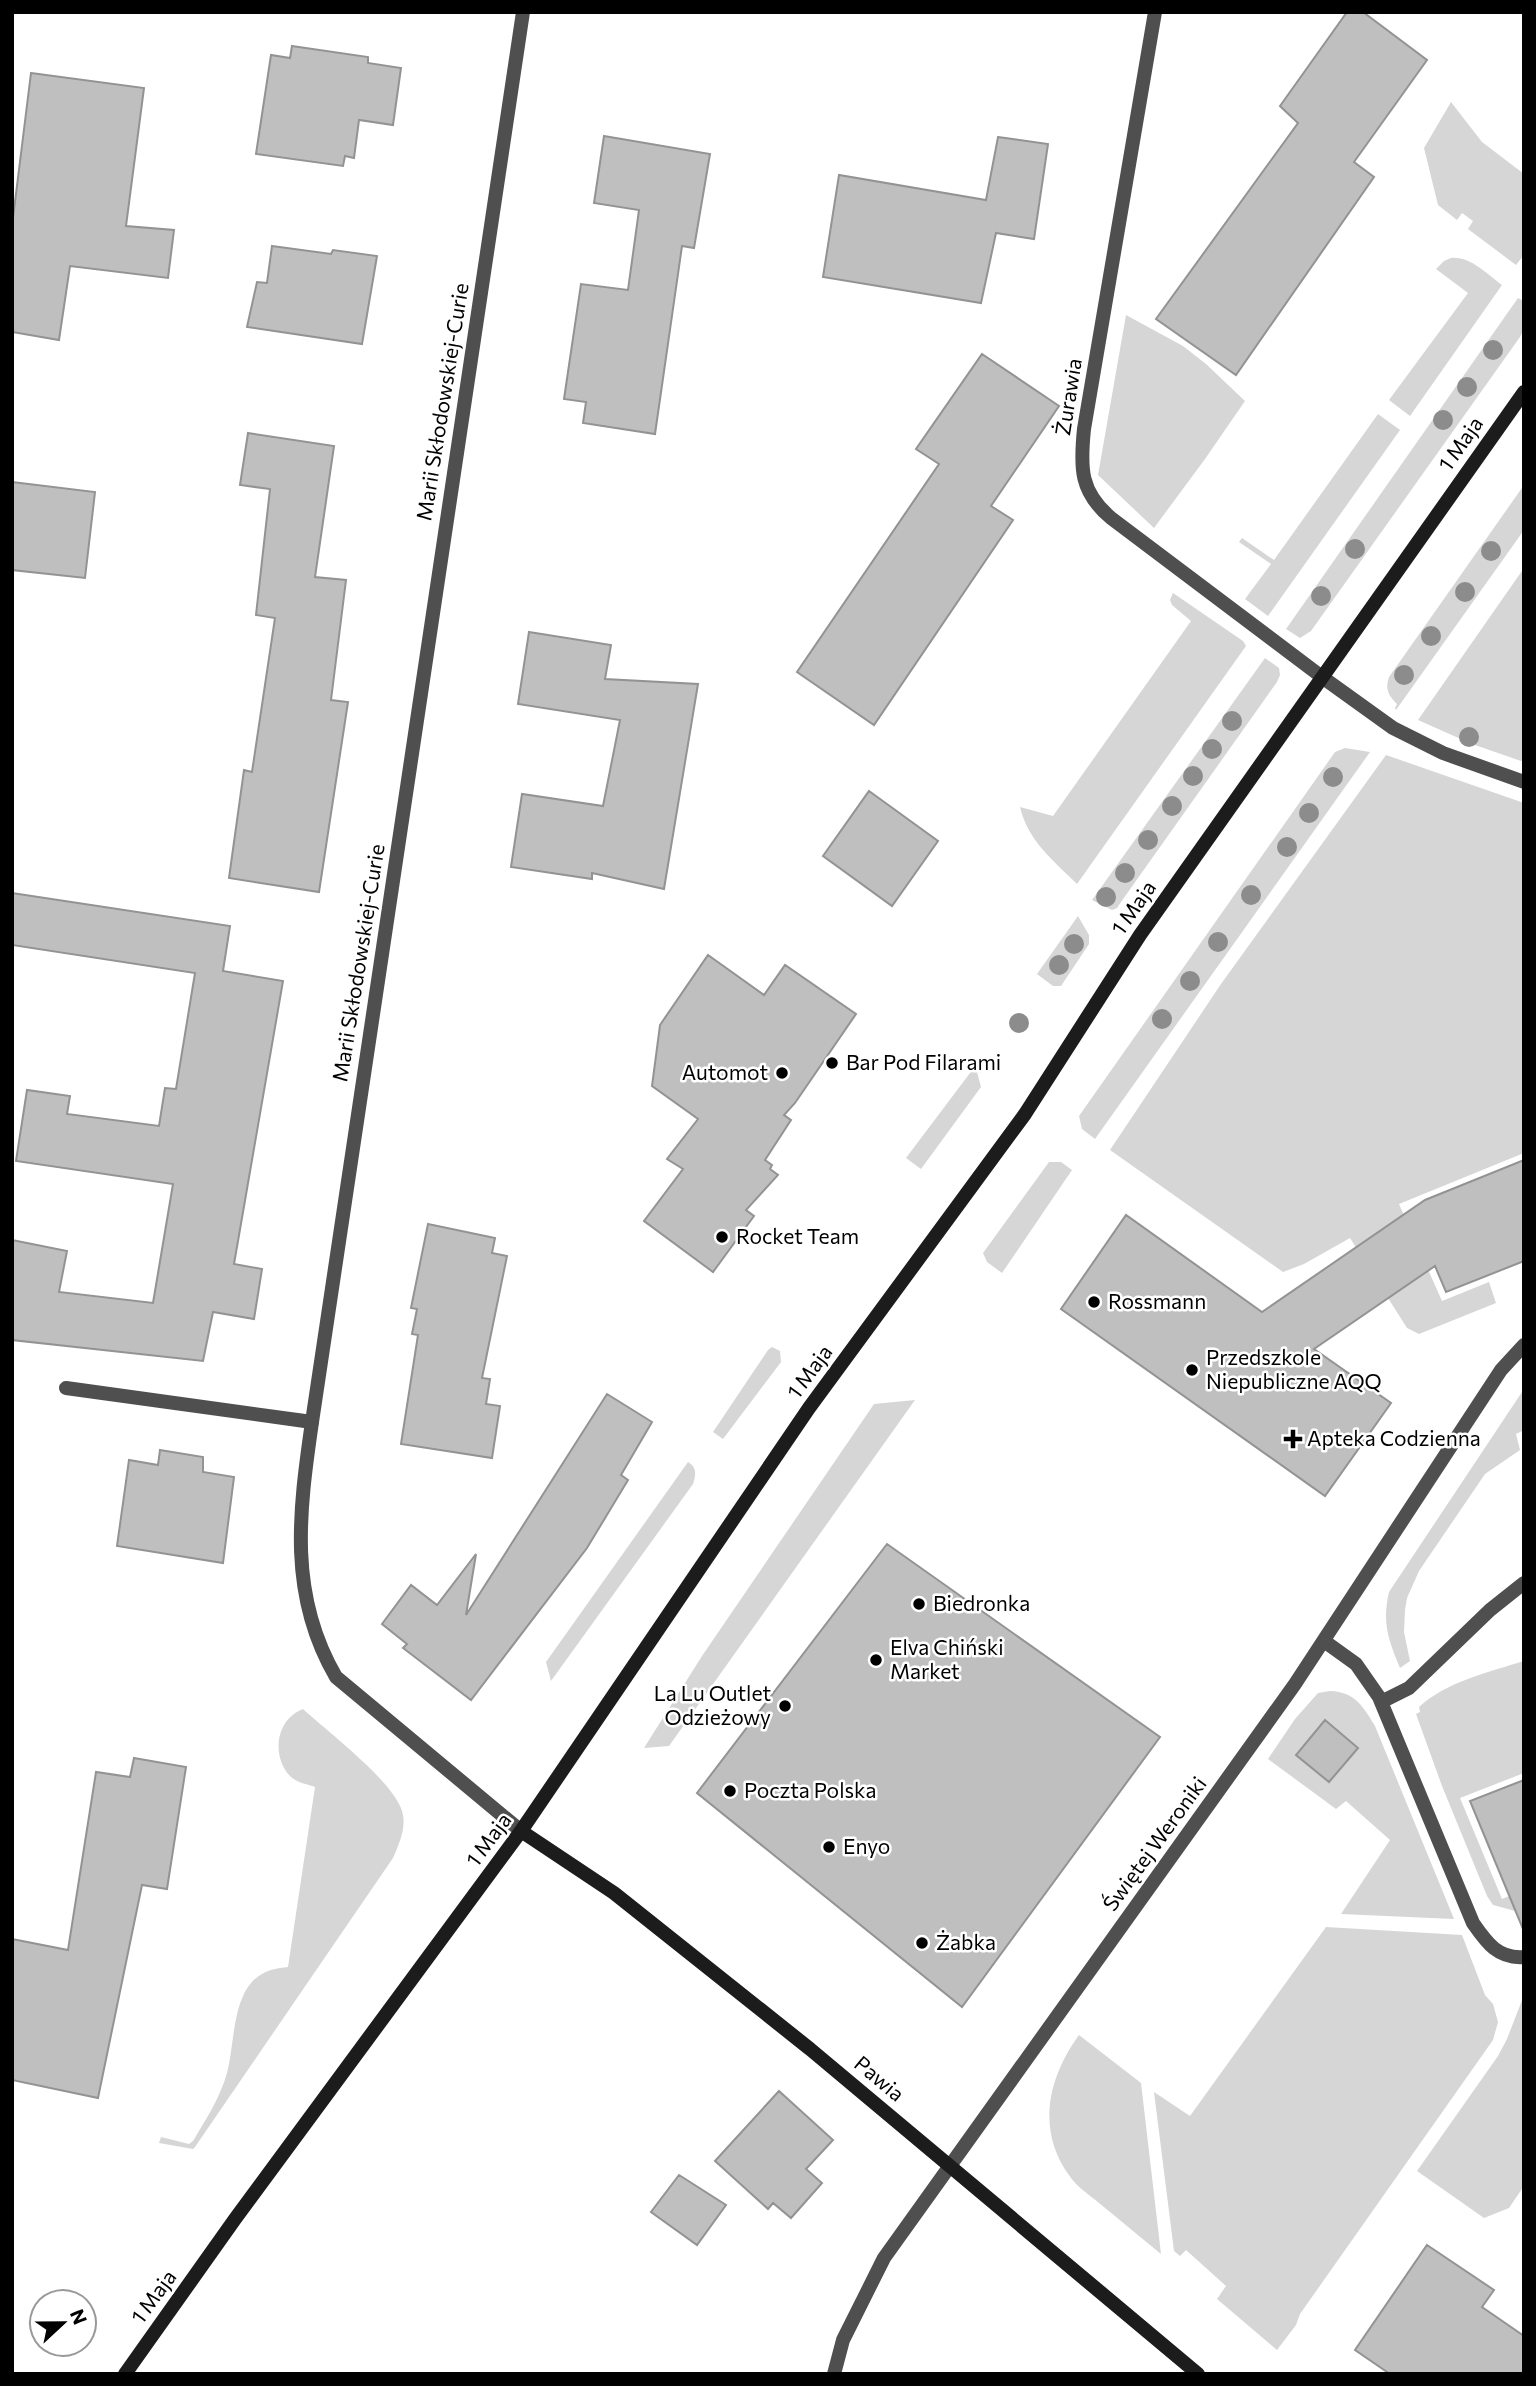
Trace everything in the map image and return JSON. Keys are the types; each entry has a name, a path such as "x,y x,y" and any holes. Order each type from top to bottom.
{"street":[{"name":"Marii Skłodowskiej-Curie","path":"521,1831 336,1677 312,1628 299,1551 312,1422 523,12"},
{"name":"Żurawia","path":"1155,12 1084,429 1083,479 1087,492 1111,519 1394,728 1443,753 1524,782"},
{"name":"1 Maja","path":"125,2374 235,2219 521,1831 810,1408 1025,1114 1140,935 1524,392"},
{"name":"Świętej Weroniki","path":"834,2374 843,2340 884,2258 1295,1684 1501,1370 1524,1345"},
{"path":"66,1388 312,1422"},
{"path":"1381,1702 1409,1688 1490,1610 1524,1583"},
{"path":"1324,1641 1356,1664 1371,1683 1474,1923 1491,1948 1503,1955 1524,1957"},
{"name":"Pawia","path":"521,1831 614,1894 810,2049 1198,2374"}],"shaded area":[{"path":"1451,102 1482,142 1524,174 1524,255 1516,265 1468,229 1473,221 1462,213 1457,220 1438,205 1424,148"},
{"path":"1451,258 1472,263 1502,285 1410,416 1389,400 1468,293 1436,269"},
{"path":"1518,298 1524,301 1524,329 1520,337 1311,631 1300,638 1286,629"},
{"path":"1126,315 1183,346 1245,401 1154,528 1098,475"},
{"path":"1378,414 1400,430 1268,616 1245,599 1271,564 1239,542 1242,538 1274,560"},
{"path":"1524,485 1524,530 1396,710 1397,704 1387,688 1389,677"},
{"path":"1524,568 1524,762 1472,744 1418,720"},
{"path":"1173,593 1243,641 1246,646 1077,884 1035,840 1020,807 1053,816 1191,621 1172,605 1170,600"},
{"path":"1265,658 1279,668 1277,682 1117,908 1112,910 1092,900"},
{"path":"1345,748 1370,752 1095,1139 1082,1129 1079,1116 1335,752"},
{"path":"1386,755 1524,803 1524,1153 1399,1204 1442,1301 1489,1282 1496,1303 1419,1334 1407,1328 1350,1238 1304,1264 1283,1272 1110,1150 1221,984"},
{"path":"1078,916 1089,935 1089,944 1061,986 1053,986 1037,974"},
{"path":"973,1069 977,1072 981,1087 921,1169 906,1158"},
{"path":"1049,1162 1061,1162 1072,1170 1002,1273 987,1262 983,1253"},
{"path":"772,1347 780,1351 781,1362 723,1439 713,1432"},
{"path":"1524,1389 1524,1430 1516,1434 1520,1450 1485,1474 1419,1571 1407,1598 1404,1632 1410,1661 1400,1668 1387,1631 1389,1592"},
{"path":"915,1400 669,1746 644,1748 702,1656 874,1404"},
{"path":"688,1462 695,1472 693,1484 551,1681 546,1662"},
{"path":"1524,1661 1524,1773 1460,1798 1502,1899 1524,1890 1519,1912 1493,1905 1487,1896 1416,1714 1420,1712 1419,1707 1430,1698 1455,1684"},
{"path":"1339,1692 1352,1697 1362,1706 1375,1726 1454,1919 1341,1914 1390,1840 1346,1801 1336,1809 1268,1759 1295,1719 1318,1693","holes":["1325,1720 1358,1748 1329,1782 1296,1755"]},
{"path":"303,1709 373,1772 396,1799 403,1817 400,1841 393,1858 195,2147 193,2149 159,2143 161,2137 189,2144 193,2141 224,2082 236,2018 245,1992 262,1974 288,1967 315,1787 299,1782 284,1768 280,1758 279,1739 287,1721"},
{"path":"1326,1927 1462,1935 1485,1995 1493,2004 1498,2022 1493,2040 1277,2350 1217,2299 1226,2286 1186,2250 1180,2256 1174,2251 1154,2092 1190,2116"},
{"path":"1524,1995 1524,2186 1509,2208 1484,2218 1417,2171 1498,2056"},
{"path":"1079,2035 1141,2083 1161,2254 1077,2185 1060,2160 1053,2142 1050,2106 1053,2087 1059,2069"}],"building":[{"path":"1347,12 1363,12 1427,60 1354,162 1374,177 1236,375 1156,319 1298,123 1280,106"},
{"path":"292,46 368,57 368,63 401,68 393,125 359,120 354,158 345,156 343,166 256,154 271,55 290,58"},
{"path":"31,73 144,88 126,226 174,230 168,278 70,266 59,340 12,332 12,226"},
{"path":"604,136 710,154 694,248 682,246 655,434 583,423 586,402 564,399 581,284 628,290 639,210 594,203"},
{"path":"998,137 1048,144 1034,239 996,233 981,303 823,277 839,175 986,200"},
{"path":"272,246 331,254 333,250 377,256 362,344 247,327 257,282 267,283"},
{"path":"982,354 1059,406 991,506 1013,520 874,725 797,672 939,464 916,449"},
{"path":"248,433 334,446 315,577 346,580 331,700 348,702 319,892 229,878 244,770 252,772 275,618 256,615 270,489 240,485"},
{"path":"12,482 95,492 85,578 12,570"},
{"path":"529,632 611,645 605,679 698,684 664,889 592,873 592,879 511,867 522,794 603,806 620,720 518,704"},
{"path":"869,791 938,841 892,906 823,856"},
{"path":"12,893 230,926 223,971 283,981 234,1264 262,1269 254,1319 213,1312 203,1361 12,1340 12,1240 67,1251 59,1292 153,1303 173,1184 16,1161 27,1090 70,1096 67,1114 159,1126 165,1088 176,1089 195,973 12,945"},
{"path":"708,955 764,995 785,965 856,1014 784,1115 791,1120 765,1160 772,1165 770,1169 778,1175 746,1210 754,1216 713,1272 644,1221 683,1169 667,1159 698,1119 652,1086 660,1025"},
{"path":"1524,1160 1524,1261 1446,1292 1435,1266 1314,1349 1391,1403 1325,1496 1061,1309 1126,1215 1262,1312 1425,1200"},
{"path":"428,1224 495,1238 492,1253 507,1256 482,1378 490,1379 486,1404 500,1406 492,1458 401,1444 418,1335 412,1334 417,1309 411,1308"},
{"path":"607,1394 652,1422 621,1475 628,1480 587,1548 471,1700 403,1648 407,1644 382,1624 411,1585 437,1605 476,1554 466,1615"},
{"path":"160,1450 203,1457 203,1472 234,1477 223,1563 117,1546 129,1460 158,1465"},
{"path":"887,1544 1160,1737 962,2007 697,1793"},
{"path":"1325,1720 1358,1748 1329,1782 1296,1755"},
{"path":"134,1758 186,1767 167,1889 142,1885 98,2098 12,2080 12,1939 68,1950 96,1772 130,1777"},
{"path":"1524,1780 1524,1929 1523,1929 1470,1801"},
{"path":"779,2091 833,2140 806,2169 822,2183 791,2218 773,2203 768,2209 715,2161"},
{"path":"679,2175 726,2205 697,2245 651,2212"},
{"path":"1427,2245 1494,2290 1482,2307 1524,2336 1524,2374 1390,2374 1355,2350"}],"place":[{"name":"Bar Pod Filarami","path":"832,1063"},
{"name":"Automot","path":"782,1073"},
{"name":"Rocket Team","path":"722,1237"},
{"name":"Rossmann","path":"1094,1302"},
{"name":"Przedszkole Niepubliczne AQQ","path":"1192,1370"},
{"name":"Apteka Codzienna","path":"1293,1439"},
{"name":"Biedronka","path":"919,1604"},
{"name":"Elva Chiński Market","path":"876,1660"},
{"name":"La Lu Outlet Odzieżowy","path":"785,1706"},
{"name":"Poczta Polska","path":"730,1791"},
{"name":"Enyo","path":"829,1847"},
{"name":"Żabka","path":"922,1943"}]}
